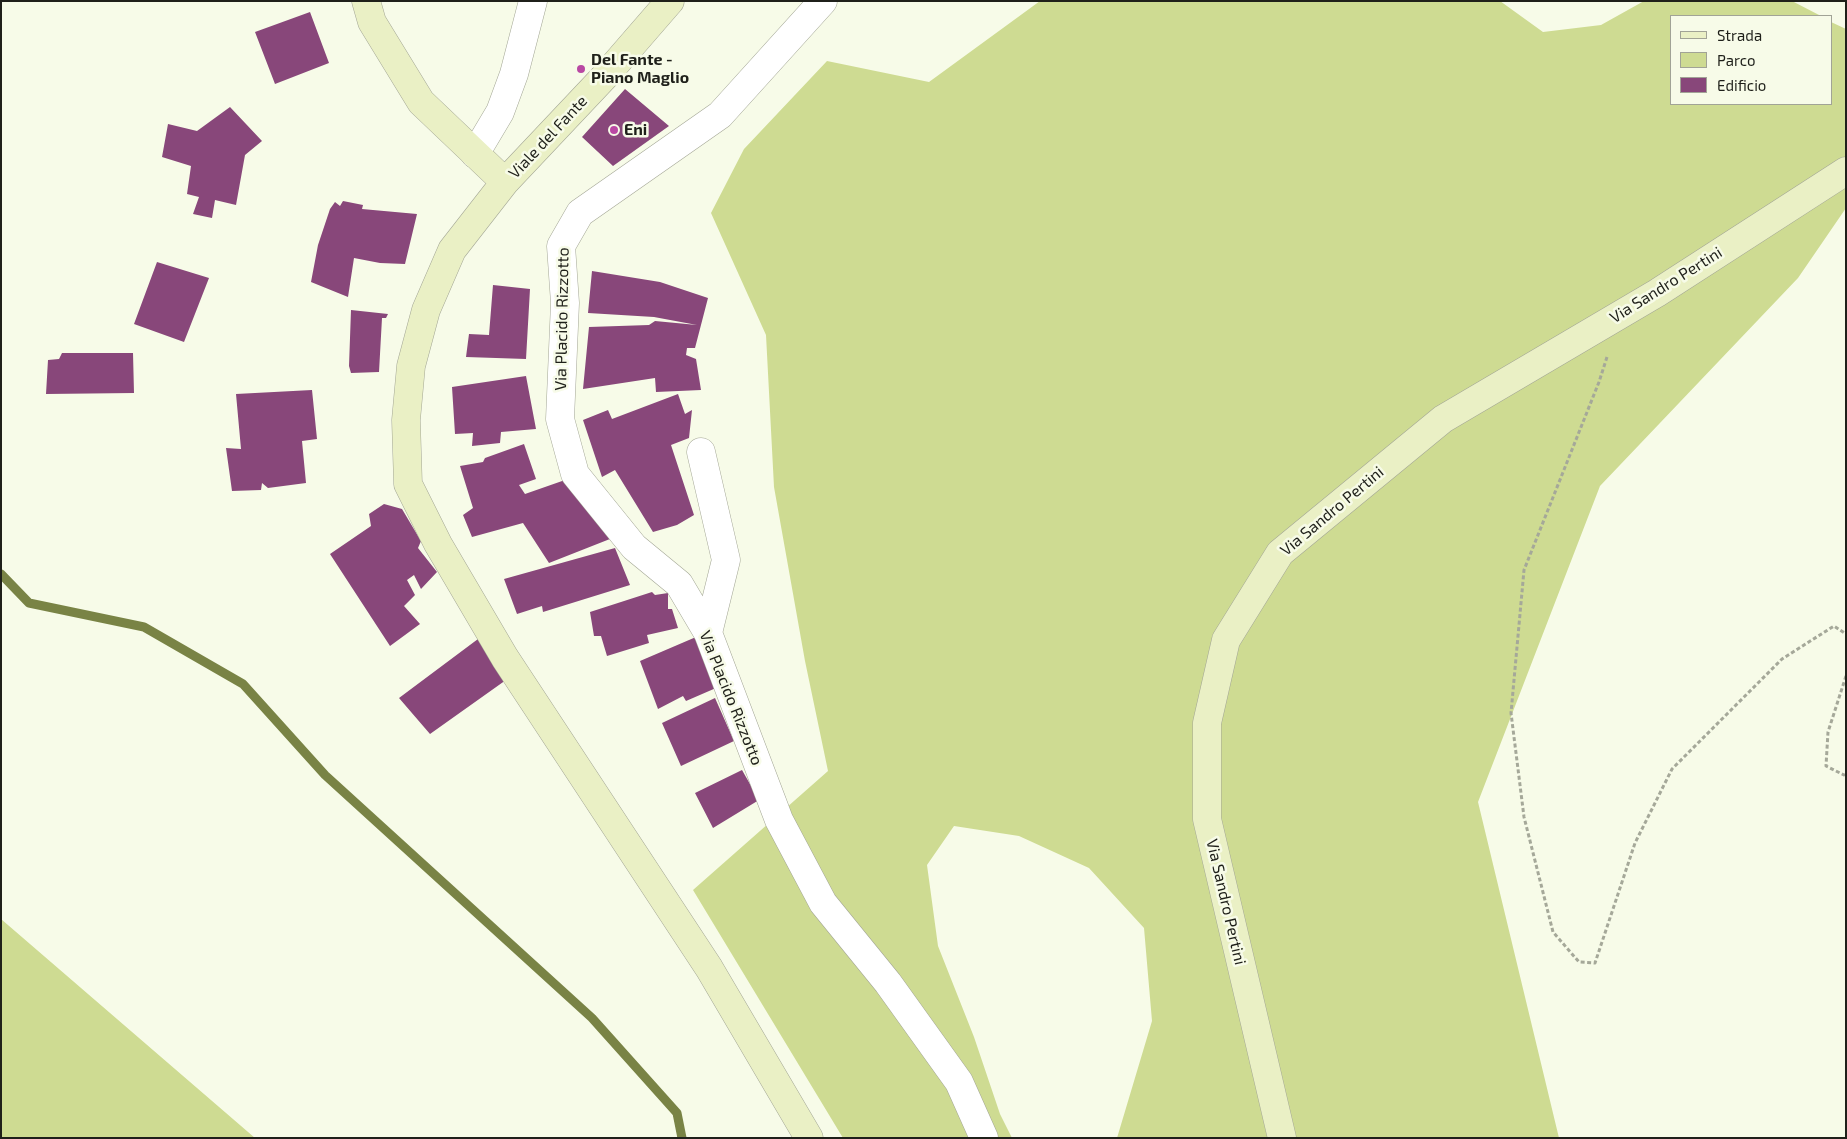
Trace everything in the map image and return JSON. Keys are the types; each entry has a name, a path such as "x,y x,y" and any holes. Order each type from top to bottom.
{"street":[{"path":"366,1 372,22 421,102 505,182"},
{"path":"475,154 500,112 514,74 534,1"},
{"name":"Viale del Fante","path":"670,1 605,76 505,182 452,250 426,310 411,366 406,420 408,484 438,544 505,658 709,968 809,1138"},
{"name":"Via Placido Rizzotto","path":"823,1 720,115 580,213 561,246 565,303 560,419 575,474 634,547 679,584 708,633 779,820 823,903 888,983 959,1082 984,1138"},
{"name":"Via Sandro Pertini","path":"1282,1138 1207,818 1207,723 1226,640 1280,553 1436,425 1620,315 1846,171"},
{"path":"701,452 726,560 708,633"}],"path":[{"path":"1620,315 1599,382 1524,570 1511,713 1524,817 1554,932 1579,962 1595,963 1635,843 1672,769 1782,659 1834,626 1846,634"},
{"path":"1846,676 1828,732 1826,766 1844,775 1846,773"}],"green space":[{"path":"1040,1 1500,1 1543,32 1601,25 1644,1 1792,1 1819,15 1670,15 1670,105 1832,105 1832,22 1846,29 1846,208 1798,278 1600,486 1478,802 1559,1138 1117,1138 1152,1021 1144,928 1089,868 1019,836 954,826 927,865 938,946 974,1037 1000,1114 1012,1138 843,1138 693,890 828,771 805,661 774,487 766,335 711,213 744,149 827,61 929,82"},
{"path":"1,919 255,1138 1,1138"}],"building":[{"path":"310,12 329,63 275,84 255,32"},
{"path":"625,89 669,126 613,166 582,137"},
{"path":"230,107 262,141 245,155 236,205 215,200 212,218 193,214 199,197 187,194 191,166 162,157 168,124 197,131"},
{"path":"343,201 363,205 362,209 417,214 405,264 380,263 354,258 348,297 311,282 318,245 330,209 335,202 340,206"},
{"path":"157,262 209,278 184,342 134,324"},
{"path":"592,271 660,282 708,298 695,348 687,348 686,355 696,359 701,390 656,392 655,378 583,389 589,327 649,325 655,321 697,325 654,317 588,313"},
{"path":"493,285 530,289 526,359 466,357 469,334 489,335"},
{"path":"351,310 388,314 386,318 382,318 379,372 351,373 349,366"},
{"path":"62,353 133,353 134,393 46,394 48,360 59,359"},
{"path":"526,376 536,429 501,432 500,443 472,446 473,433 455,434 452,387"},
{"path":"312,390 317,439 302,441 306,483 268,488 262,483 261,490 232,491 226,448 241,449 236,394"},
{"path":"678,394 685,414 692,410 689,438 671,445 694,515 677,525 653,532 615,470 602,477 583,420 608,410 612,419"},
{"path":"524,444 536,479 519,485 525,494 565,480 615,537 549,563 523,523 472,537 463,515 473,508 460,466 483,462 485,458"},
{"path":"384,504 402,509 421,541 418,548 437,572 421,589 414,575 407,580 415,595 404,606 420,624 390,646 330,554 371,526 369,514"},
{"path":"615,548 630,585 543,612 542,606 517,614 504,579"},
{"path":"652,592 655,595 668,593 668,609 672,609 678,628 647,635 649,643 607,656 601,636 594,636 590,612"},
{"path":"696,637 716,688 686,701 683,696 658,709 640,661"},
{"path":"478,639 506,680 430,734 399,698"},
{"path":"715,698 734,741 681,766 662,723"},
{"path":"742,770 759,800 713,828 695,793"}],"waterway":[{"path":"1,574 29,603 144,627 243,684 325,775 592,1018 677,1113 682,1138"}],"place":[{"name":"Del Fante - Piano Maglio","path":"581,69"},
{"name":"Eni","path":"614,130"}]}
